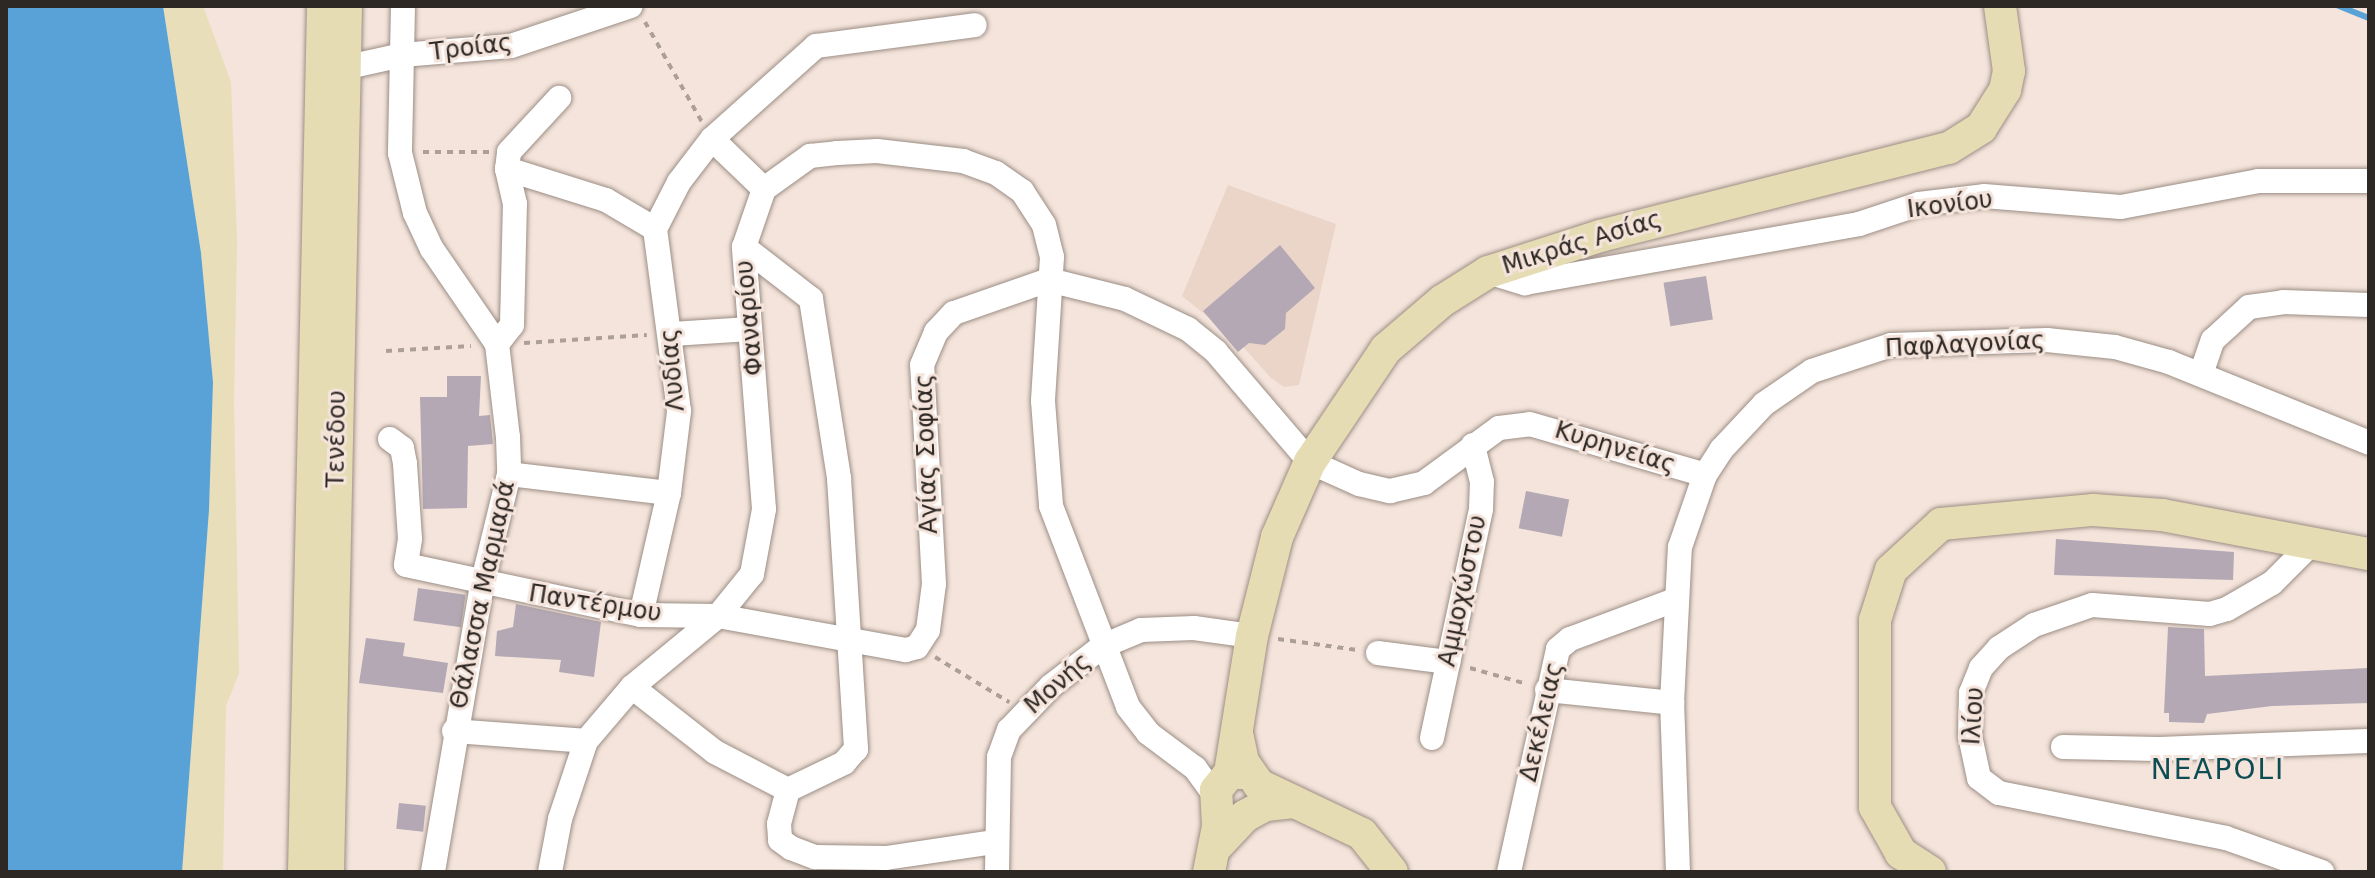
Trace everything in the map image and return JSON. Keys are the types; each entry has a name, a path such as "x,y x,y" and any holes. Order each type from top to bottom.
{"street":[{"name":"Τενέδου","path":"323,6 333,71 328,872"},
{"name":"Τενέδου","path":"304,872 333,71 346,6"},
{"name":"Θάλασσα Μαρμαρά","path":"403,6 400,153 415,213 432,249 497,344 509,474 482,585 454,731 433,872"},
{"name":"Μικράς Ασίας","path":"1239,795 1236,724 1265,572 1310,462 1386,349 1442,301 1488,272 1629,228 1949,148 1981,128 2005,90 2009,71 2000,6"},
{"name":"Τροίας","path":"333,71 402,55 511,46 637,13"},
{"path":"508,160 606,200 655,229 679,182 712,139 816,46 975,25"},
{"path":"497,344 512,325 515,204 508,160 559,98"},
{"path":"712,139 764,189 810,156 877,151 963,161 996,173 1022,191 1050,244 1043,457 1051,506 1128,707 1148,733 1195,768 1239,795 1301,804 1362,834 1392,872"},
{"name":"Ικονίου","path":"1488,272 1525,283 1859,224 1919,204 1984,196 2121,207 2258,181 2369,181"},
{"name":"Φαναρίου","path":"550,872 586,741 632,687 718,616 752,574 764,509 744,247 764,189"},
{"name":"Λυδίας","path":"641,615 669,493 679,411 672,334 655,229"},
{"path":"744,247 811,299 839,478 856,749 844,763 788,790"},
{"path":"1049,280 1110,294 1188,329 1216,352 1310,462"},
{"name":"Αγίας Σοφίας","path":"917,647 928,630 934,584 922,365 936,332 954,313 1049,280"},
{"path":"2201,374 2213,340 2249,307 2369,305"},
{"path":"672,334 750,329"},
{"name":"Παφλαγονίας","path":"1678,872 1672,703 1680,547 1705,475 1740,427 1788,386 1812,371 1891,345 2047,340 2115,347 2201,374 2369,443"},
{"name":"Κυρηνείας","path":"1310,462 1390,491 1424,483 1499,428 1530,424 1705,475"},
{"name":"Παντέρμου","path":"390,439 402,448 405,464 410,539 406,565 482,585 641,615 718,616 906,650 917,647"},
{"name":"Αμμοχώστου","path":"1432,738 1481,509 1482,482 1473,445"},
{"path":"509,474 669,493"},
{"path":"1930,872 1890,839 1875,807 1872,784 1878,598 1910,547 1941,524 2093,510 2162,515 2369,554"},
{"name":"Ιλίου","path":"2311,544 2272,583 2227,609 2210,614 2092,605 2025,630 1981,668 1971,693 1970,736 1979,778 1999,793 2226,838 2322,872"},
{"name":"Δεκέλειας","path":"1509,872 1558,649 1570,639 1675,600"},
{"name":"Μονής","path":"997,872 995,842 999,757 1009,730 1025,712 1103,646 1165,627 1252,636"},
{"path":"1378,653 1448,662"},
{"path":"632,687 715,752 788,790"},
{"path":"1547,690 1672,703"},
{"path":"454,731 586,741"},
{"path":"2063,747 2158,749 2369,741"},
{"path":"788,790 780,840 815,857 886,858 995,842"},
{"path":"1212,861 1239,795"}],"path":[{"path":"637,13 712,139"},
{"path":"400,153 508,160"},
{"path":"1252,636 1378,653"},
{"path":"917,647 1025,712"},
{"path":"1448,662 1547,690"}],"shaded area":[{"path":"1228,185 1336,224 1299,385 1284,387 1271,378 1238,341 1182,296"}],"sand":[{"path":"163,6 203,6 231,82 237,241 234,401 239,673 226,706 223,872 181,872 209,510 213,382 201,253"}],"water":[{"path":"6,6 163,6 201,253 213,382 209,510 182,872 6,872"}],"building":[{"path":"1280,245 1315,288 1286,313 1285,329 1265,345 1249,343 1238,352 1203,311"},
{"path":"1706,276 1713,319 1670,326 1664,283"},
{"path":"447,376 481,376 479,416 490,415 493,444 468,446 467,508 423,509 420,397 447,397"},
{"path":"1526,491 1569,499 1562,537 1519,528"},
{"path":"2056,539 2234,552 2233,580 2054,575"},
{"path":"418,588 466,595 461,627 413,621"},
{"path":"516,604 601,622 594,677 559,672 561,660 495,656 497,631 513,627"},
{"path":"2168,627 2204,629 2205,676 2369,668 2369,703 2272,706 2207,714 2204,723 2169,722 2169,713 2164,713"},
{"path":"366,638 405,643 403,656 448,663 443,693 359,683"},
{"path":"399,803 426,806 423,832 396,829"}],"waterway":[{"path":"2339,6 2369,18"}],"district":[{"name":"NEAPOLI","path":"2218,770"}]}
